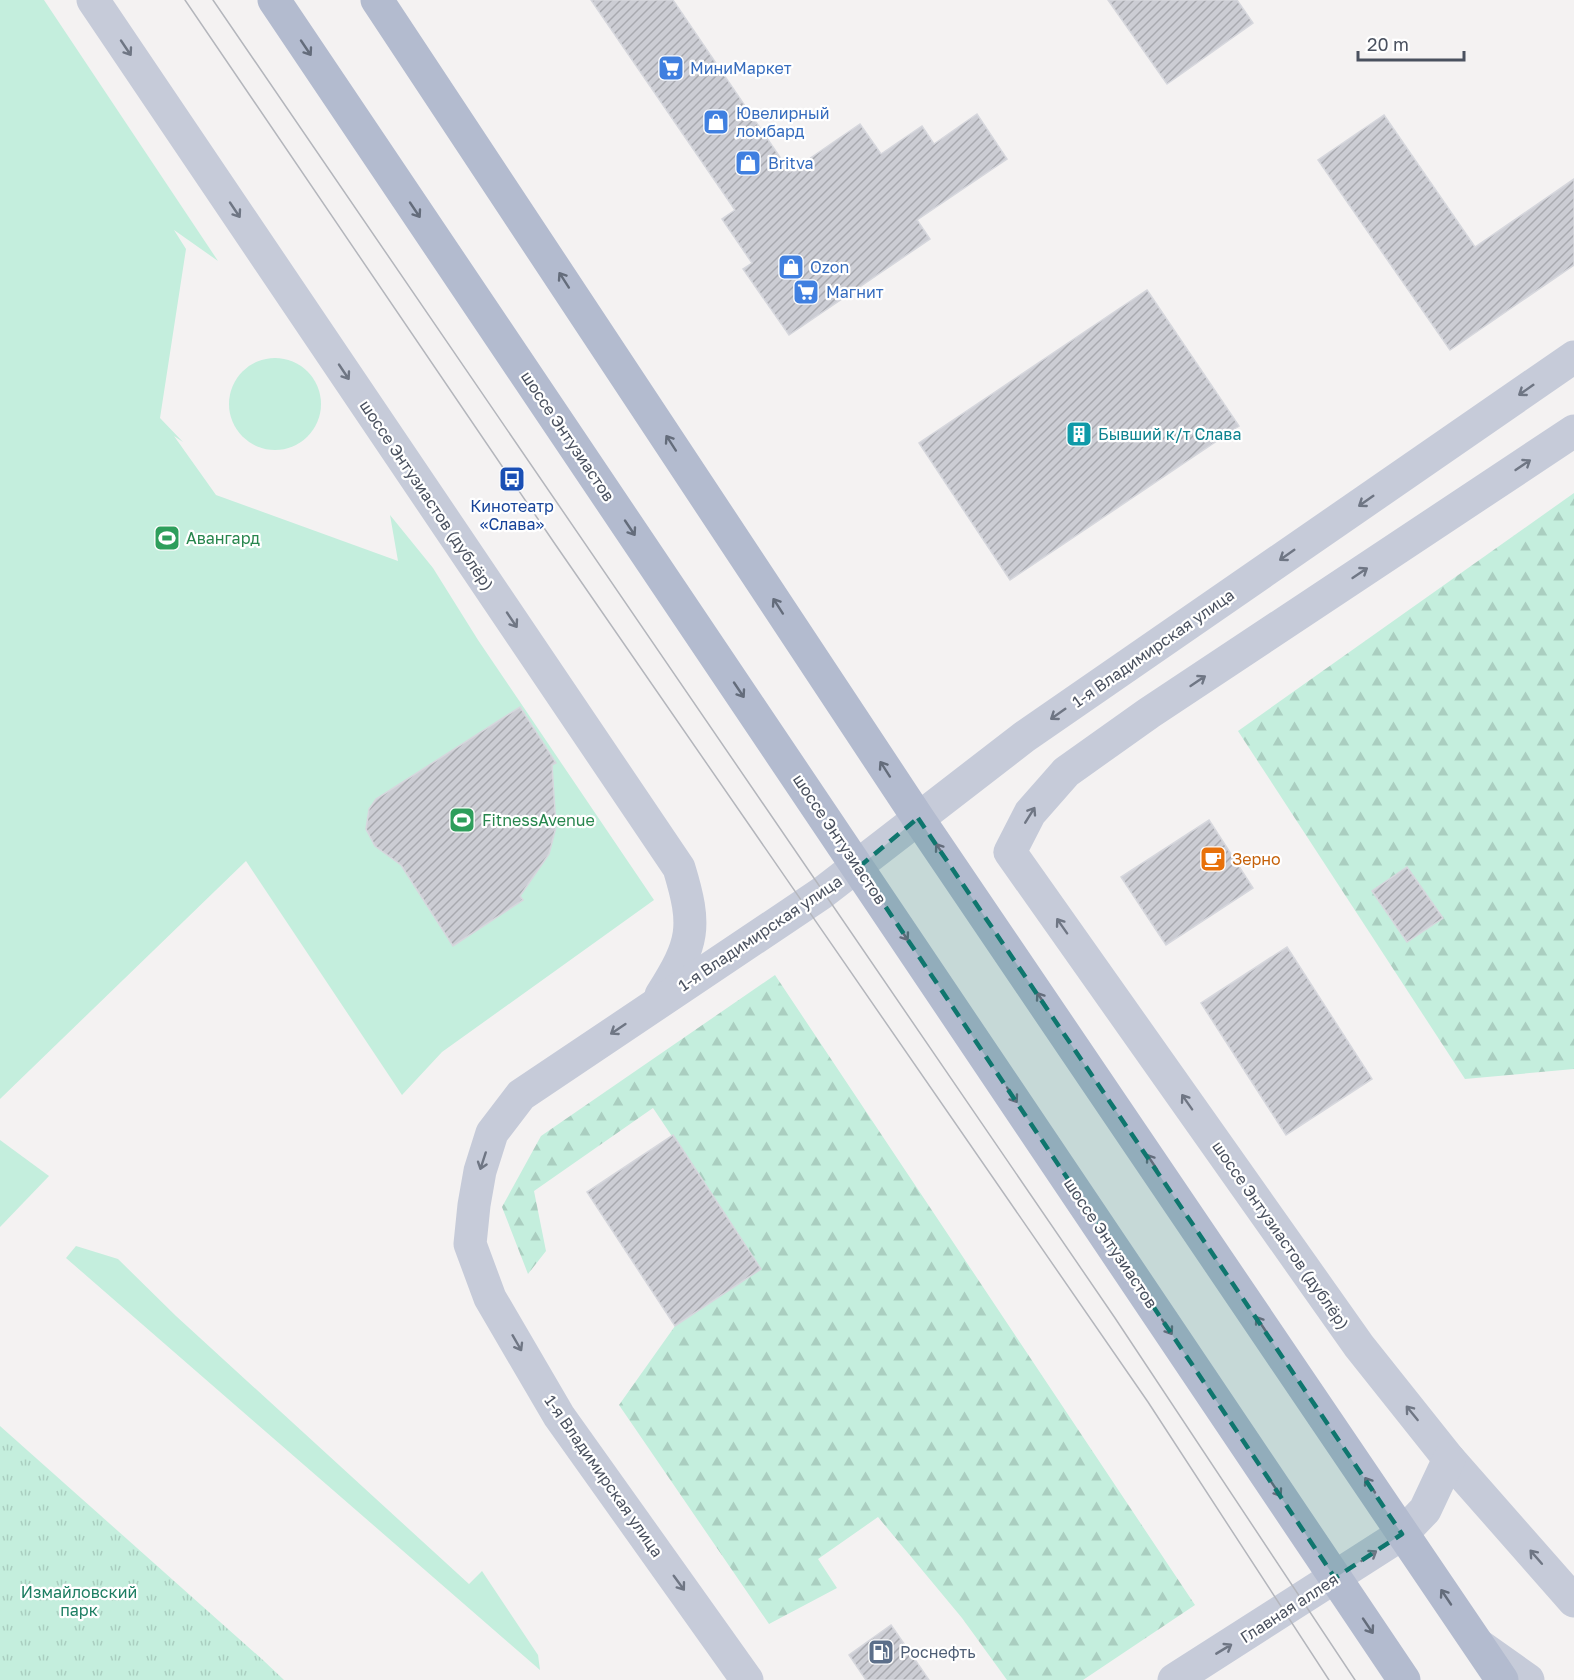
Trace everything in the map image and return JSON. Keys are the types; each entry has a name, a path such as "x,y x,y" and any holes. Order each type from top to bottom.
{"main road":[{"name":"шоссе Энтузиастов (дублёр)","path":"93,0 679,868 690,905 692,925 683,960 655,1003"},
{"name":"шоссе Энтузиастов","path":"274,0 1404,1680"},
{"path":"377,0 918,818 1502,1680"},
{"name":"1-я Владимирская улица","path":"746,1678 559,1416 490,1298 470,1244 480,1171 492,1133 521,1095 859,867 918,818 1024,737 1574,357"},
{"name":"шоссе Энтузиастов (дублёр)","path":"1574,431 1149,713 1066,772 1030,813 1010,852 1359,1346 1449,1459 1574,1601"},
{"name":"Главная аллея","path":"1174,1680 1402,1534 1425,1510 1449,1459"},
{"path":"1479,1645 1528,1680"}],"highlighted area":[{"path":"918,818 1402,1534 1335,1578 859,867"}],"green space":[{"name":"Авангард","path":"0,0 44,0 218,261 174,230 186,249 160,418 183,442 174,436 216,495 398,561 390,515 433,568 478,640 654,900 442,1052 402,1095 246,861 0,1099"},
{"path":"275,358 301,366 313,378 321,404 313,430 301,442 275,450 249,442 237,430 229,404 237,378 249,366"},
{"path":"1574,493 1574,1069 1465,1079 1238,731"},
{"path":"775,975 1195,1605 1083,1680 1007,1680 962,1618 878,1517 818,1559 837,1588 769,1624 619,1405 675,1326 761,1269 653,1108 534,1191 546,1251 528,1274 502,1207 541,1136"},
{"path":"0,1140 49,1176 0,1227"},
{"path":"76,1246 118,1259 176,1316 469,1584 482,1571 538,1655 540,1670 66,1258"},
{"name":"Измайловский парк","path":"0,1426 264,1661 284,1680 0,1680"}],"building":[{"path":"591,0 673,0 790,172 860,124 881,154 922,126 934,144 977,114 1007,159 917,220 930,239 789,335 743,269 752,263 722,219 735,210"},
{"path":"1108,0 1237,0 1253,23 1167,84"},
{"path":"1384,115 1475,247 1574,179 1574,265 1450,350 1318,160"},
{"name":"Бывший к/т Слава","path":"1147,290 1239,426 1010,580 919,443"},
{"name":"FitnessAvenue","path":"520,707 556,763 552,765 556,827 549,854 520,896 523,900 453,946 401,865 375,846 366,829 369,809 376,799"},
{"path":"1209,820 1253,888 1166,945 1121,877"},
{"path":"1407,867 1443,918 1407,942 1372,891"},
{"path":"1287,947 1372,1079 1286,1135 1201,1003"},
{"path":"673,1135 761,1269 675,1326 587,1192"},
{"name":"Роснефть","path":"891,1625 929,1680 866,1680 849,1655"}],"tram line":[{"path":"185,0 555,544 1148,1402 1329,1680"},
{"path":"213,0 1115,1318 1355,1680"}],"place":[{"name":"МиниМаркет","path":"671,68"},
{"name":"Ювелирный ломбард","path":"716,122"},
{"name":"Britva","path":"748,163"},
{"name":"Ozon","path":"791,267"},
{"name":"Магнит","path":"806,292"},
{"name":"Бывший к/т Слава","path":"1079,434"},
{"name":"Кинотеатр «Слава»","path":"512,479"},
{"name":"Авангард","path":"167,538"},
{"name":"FitnessAvenue","path":"462,820"},
{"name":"Зерно","path":"1213,859"},
{"name":"Роснефть","path":"881,1652"}]}
